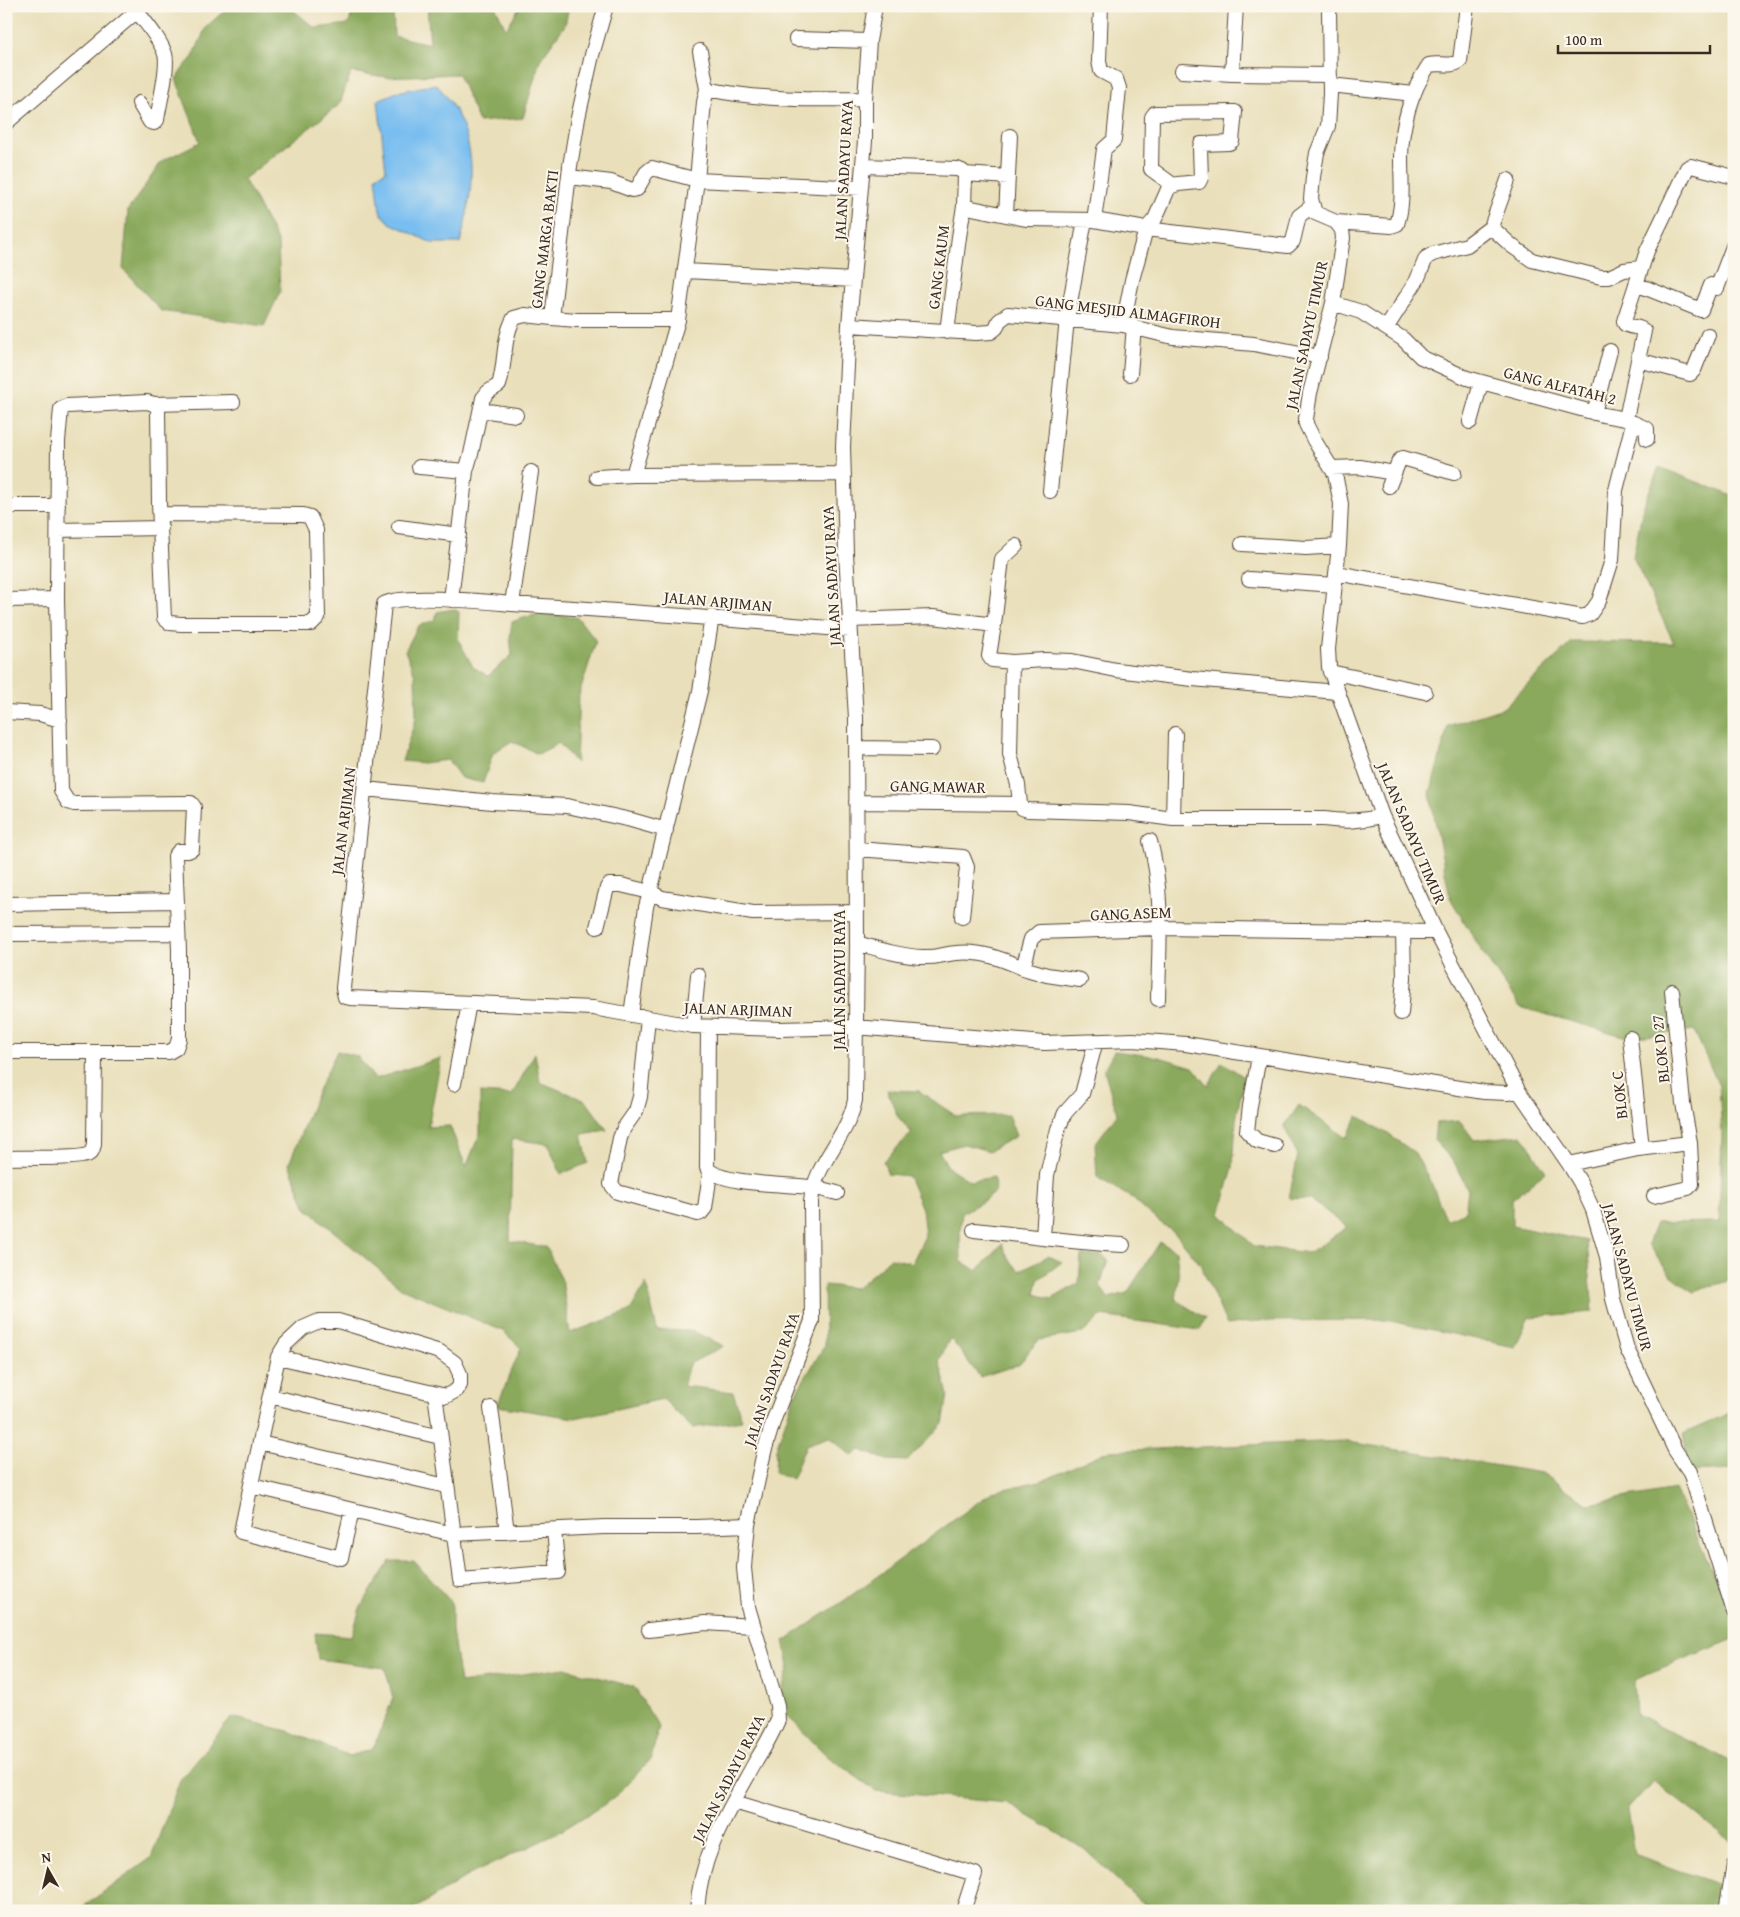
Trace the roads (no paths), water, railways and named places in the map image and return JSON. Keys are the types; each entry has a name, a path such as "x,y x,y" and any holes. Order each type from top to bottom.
{"street":[{"name":"GANG MARGA BAKTI","path":"606,6 592,55 578,118 552,318 577,320 678,320"},
{"name":"JALAN SADAYU RAYA","path":"697,1911 701,1874 706,1858 775,1727 779,1715 748,1607 744,1568 748,1524 764,1452 774,1419 812,1321 812,1187 853,1109 857,943 856,718 850,625 843,446 849,325 865,141 865,99 869,41 875,6"},
{"path":"1050,490 1067,319 1104,149 1114,140 1119,88 1116,80 1101,71 1099,61 1101,6"},
{"path":"1232,74 1236,6"},
{"path":"1329,6 1330,80 1328,126 1315,162 1312,206 1315,213 1336,222 1391,226 1397,224 1401,198 1401,155 1406,124 1418,81 1429,65 1452,65 1460,61 1467,6"},
{"path":"6,123 140,9 166,56 156,122 150,122 139,103"},
{"path":"796,39 869,41"},
{"path":"633,475 678,320 686,271 707,89 700,51"},
{"path":"1182,71 1330,80 1414,94"},
{"path":"707,89 762,96 830,100 865,99"},
{"path":"1130,374 1128,326 1132,280 1146,229 1155,219 1166,190 1173,185 1199,182 1201,178 1200,146 1204,143 1229,143 1232,141 1235,112 1155,114 1152,117 1151,168 1173,185"},
{"path":"1006,215 1010,136"},
{"path":"863,166 957,169 965,174 1008,177"},
{"name":"GANG ALFATAH 2","path":"1333,303 1361,312 1387,327 1403,339 1421,357 1481,383 1629,421 1644,332 1642,329 1628,326 1624,321 1641,268 1687,168 1691,166 1734,176"},
{"path":"569,177 611,182 632,190 637,189 646,173 652,168 698,180 861,188"},
{"name":"GANG KAUM","path":"947,332 964,206 965,174"},
{"path":"1387,327 1417,280 1426,258 1433,254 1467,245 1491,227 1508,180"},
{"name":"GANG KAUM","path":"964,206 1026,219 1089,220 1146,229 1288,246 1293,241 1299,216 1312,206"},
{"name":"JALAN SADAYU TIMUR","path":"1336,222 1342,230 1342,238 1333,303 1307,409 1306,424 1339,484 1341,504 1339,546 1328,649 1330,672 1382,816 1436,932 1518,1090 1580,1182 1601,1233 1618,1317 1627,1349 1675,1450 1690,1472 1734,1612"},
{"path":"1491,227 1512,246 1532,260 1601,277 1609,277 1624,270 1641,268"},
{"path":"1636,284 1701,310 1710,285 1717,288 1734,244"},
{"path":"686,271 853,280"},
{"name":"GANG MESJID ALMAGFIROH","path":"849,325 947,332 991,332 996,328 999,321 1008,314 1128,326 1173,337 1254,344 1320,357"},
{"path":"451,600 466,471 485,395 499,385 504,345 509,327 514,318 525,315 552,318"},
{"path":"1638,360 1684,374 1690,374 1694,370 1708,335"},
{"path":"1594,413 1610,351"},
{"path":"1470,422 1481,383"},
{"path":"6,1052 169,1052 176,1048 179,1039 176,856 179,852 192,849 194,809 192,804 74,804 68,802 61,791 57,600 58,441 61,409 67,406 147,402 154,404 233,402"},
{"path":"58,530 161,521 303,515 310,517 316,530 318,616 311,624 170,623 164,618 162,611 161,521 158,409 154,404"},
{"path":"480,410 516,415"},
{"path":"1249,579 1335,579 1481,597 1584,616 1590,614 1599,600 1612,560 1616,490 1629,421 1647,429 1647,440"},
{"path":"1331,468 1353,466 1392,480 1400,459 1405,458 1454,473"},
{"path":"419,467 466,471"},
{"path":"512,604 531,472"},
{"path":"597,477 633,475 844,474"},
{"path":"6,506 58,506"},
{"path":"399,528 459,535"},
{"path":"1242,544 1306,548 1339,546"},
{"path":"1016,546 1002,559 989,656 992,660 1012,662 1072,661 1116,670 1184,678 1337,692"},
{"path":"6,600 57,600"},
{"name":"JALAN ARJIMAN","path":"994,626 933,617 850,625 451,600 395,600 384,604 365,789 350,909 343,994 345,997 350,998 593,1008 708,1027 780,1029 856,1027 1044,1043 1133,1040 1186,1044 1490,1092 1508,1093 1518,1090"},
{"path":"631,1015 646,907 700,692 712,617"},
{"path":"1012,662 1010,754 1018,785 1020,804"},
{"path":"1330,672 1426,692"},
{"path":"6,712 40,714 60,720"},
{"path":"1173,819 1175,734"},
{"path":"856,748 932,749"},
{"path":"365,789 492,802 568,806 666,830"},
{"name":"GANG MAWAR","path":"856,802 1020,804 1022,808 1028,810 1129,813 1173,819 1324,819 1348,822 1382,816"},
{"path":"1150,842 1157,878 1159,928 1158,999"},
{"path":"857,849 963,857 966,867 962,916"},
{"path":"597,927 606,888 610,885 621,885 650,892 662,898 753,913 857,912"},
{"path":"6,904 176,901"},
{"name":"GANG ASEM","path":"1023,968 1031,940 1039,932 1159,928 1436,932"},
{"path":"1401,1013 1404,978 1403,932"},
{"path":"6,934 177,934"},
{"path":"857,943 919,957 937,958 956,953 983,954 1046,975 1080,980"},
{"path":"693,1026 698,974"},
{"name":"BLOK D 27","path":"1654,1196 1688,1188 1693,1182 1672,992"},
{"path":"454,1084 469,1003"},
{"path":"648,1018 640,1097 636,1110 620,1138 611,1184 617,1192 698,1214 705,1208 710,1173 706,1162 708,1027"},
{"name":"BLOK C","path":"1630,1038 1642,1148"},
{"path":"1044,1237 1048,1175 1058,1129 1065,1113 1082,1094 1096,1041"},
{"path":"6,1158 71,1157 88,1155 92,1151 94,1144 96,1052"},
{"path":"1260,1057 1247,1131 1257,1141 1275,1146"},
{"path":"1569,1164 1642,1148 1690,1143"},
{"path":"710,1173 742,1180 812,1187 836,1193"},
{"path":"974,1230 1086,1243 1123,1245"},
{"path":"278,1357 446,1396 457,1390 460,1385 460,1374 455,1363 440,1352 338,1321 319,1321 303,1328 286,1344 278,1357 241,1532 340,1558 352,1510"},
{"path":"434,1394 452,1534 460,1580 558,1572 554,1530"},
{"path":"270,1396 440,1437"},
{"path":"491,1408 507,1532"},
{"path":"260,1443 446,1486"},
{"path":"252,1486 452,1534 604,1527 696,1528 748,1524"},
{"path":"649,1630 705,1623 753,1626"},
{"path":"734,1802 975,1874 964,1911"},
{"path":"1726,1911 1734,1864"}],"water":[{"path":"436,84 450,102 461,121 470,159 469,200 460,243 432,243 390,223 380,212 376,176 386,171 378,100 397,92"}]}
